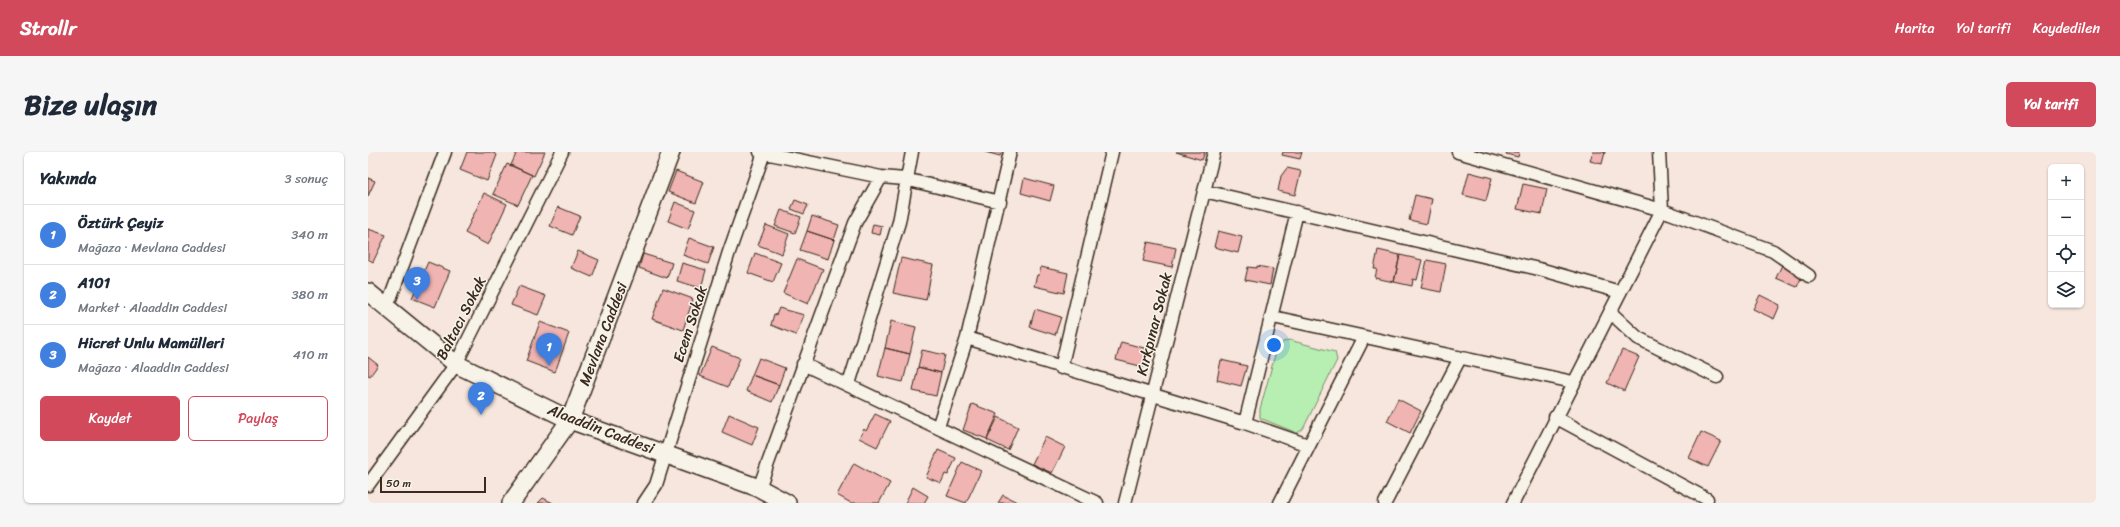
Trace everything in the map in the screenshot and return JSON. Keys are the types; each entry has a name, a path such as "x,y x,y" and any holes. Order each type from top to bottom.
{"street":[{"path":"388,307 445,152"},
{"name":"Baltacı Sokak","path":"368,486 456,364 562,152"},
{"name":"Mevlana Caddesi","path":"511,503 570,420 671,152"},
{"path":"762,152 807,156 882,177 905,180 1000,202"},
{"name":"Ecem Sokak","path":"644,503 656,485 762,152"},
{"path":"849,384 899,222 905,180 912,152"},
{"path":"938,427 967,338 1000,202 1010,152"},
{"path":"1062,368 1112,152"},
{"name":"Kırkpınar Sokak","path":"1125,503 1214,152"},
{"path":"1458,152 1662,210 1773,251 1809,276"},
{"path":"1513,503 1555,417 1662,210 1659,152"},
{"path":"759,488 803,364 856,223 882,177"},
{"path":"1204,191 1543,270 1620,292"},
{"path":"1245,423 1273,317 1297,212"},
{"name":"Alaaddin Caddesi","path":"368,292 456,364 570,420 759,488 787,503"},
{"path":"1610,312 1638,338 1717,377"},
{"path":"1273,317 1573,382"},
{"path":"1280,503 1308,445 1364,337"},
{"path":"967,338 1152,396 1245,423 1308,445"},
{"path":"1385,503 1460,358"},
{"path":"803,364 849,384 1097,503"},
{"path":"1555,417 1707,499"}],"green space":[{"path":"1289,340 1335,352 1337,360 1303,429 1297,433 1260,418 1260,409 1275,355 1283,342"}],"building":[{"path":"467,152 491,152 497,155 487,181 460,170"},
{"path":"517,152 545,152 534,176 511,165"},
{"path":"985,152 1001,152 1000,156"},
{"path":"1176,152 1205,152 1202,160"},
{"path":"1283,152 1302,152 1300,159 1282,155"},
{"path":"1507,152 1519,152 1518,157 1506,154"},
{"path":"1593,152 1605,152 1602,164 1590,161"},
{"path":"507,164 532,175 518,205 493,194"},
{"path":"1287,168 1301,171 1295,195 1278,191 1281,176"},
{"path":"676,171 704,182 696,203 668,192"},
{"path":"1469,172 1492,178 1486,201 1463,195"},
{"path":"368,178 375,181 368,196"},
{"path":"1024,178 1054,186 1050,201 1021,193"},
{"path":"1523,184 1547,189 1542,214 1517,209"},
{"path":"484,193 507,204 488,245 465,233"},
{"path":"1415,195 1432,199 1427,224 1409,220"},
{"path":"795,200 808,205 804,214 791,209"},
{"path":"675,202 695,210 688,229 668,221"},
{"path":"558,207 580,216 572,235 550,226"},
{"path":"781,210 801,217 795,233 775,226"},
{"path":"812,216 839,225 834,240 807,231"},
{"path":"873,224 882,226 880,235 871,233"},
{"path":"766,225 789,234 782,254 758,245"},
{"path":"368,229 386,235 373,262 368,259"},
{"path":"807,231 834,240 828,259 800,250"},
{"path":"1218,231 1242,237 1238,253 1214,247"},
{"path":"689,238 714,247 708,264 683,255"},
{"path":"1148,242 1176,248 1172,267 1143,261"},
{"path":"1378,250 1400,255 1394,282 1375,278 1377,269 1374,269"},
{"path":"578,251 599,260 592,277 571,268"},
{"path":"755,253 781,263 773,282 748,273"},
{"path":"643,254 672,263 667,278 639,268"},
{"path":"1400,255 1422,260 1417,280 1413,279 1412,286 1394,282"},
{"path":"901,258 933,265 926,300 893,293"},
{"path":"797,259 823,269 808,304 783,293"},
{"path":"1427,260 1446,264 1441,292 1421,288"},
{"path":"428,262 450,271 435,307 412,298"},
{"path":"682,263 706,270 701,288 677,281"},
{"path":"1782,265 1803,274 1797,287 1776,278"},
{"path":"1257,266 1273,269 1270,285 1245,280 1248,267 1257,268"},
{"path":"1041,267 1068,273 1064,293 1034,286"},
{"path":"519,286 546,296 538,315 511,305"},
{"path":"663,288 693,299 683,330 652,319"},
{"path":"1760,295 1780,305 1774,319 1753,309"},
{"path":"779,308 804,315 796,335 771,325 774,314 776,315"},
{"path":"1035,309 1061,317 1055,335 1030,327"},
{"path":"891,321 916,327 910,354 885,348"},
{"path":"540,322 569,333 555,372 526,361"},
{"path":"1121,342 1148,349 1144,367 1116,360"},
{"path":"712,347 740,358 728,387 700,376"},
{"path":"885,348 910,354 903,382 878,376"},
{"path":"922,350 945,355 941,373 918,367"},
{"path":"1622,350 1639,357 1624,391 1607,383"},
{"path":"368,357 378,365 370,376 368,375"},
{"path":"759,358 785,368 779,385 752,375"},
{"path":"1221,360 1247,366 1241,386 1217,380"},
{"path":"918,367 941,373 936,396 913,391"},
{"path":"752,375 779,385 772,402 746,391"},
{"path":"1398,399 1421,411 1410,433 1387,421"},
{"path":"972,404 998,414 987,439 963,430"},
{"path":"729,414 759,427 752,445 722,432"},
{"path":"875,414 890,421 877,447 859,438 864,429 866,431"},
{"path":"998,417 1018,427 1008,450 987,440"},
{"path":"1701,432 1721,441 1708,467 1689,458"},
{"path":"1045,437 1065,447 1052,473 1032,464"},
{"path":"938,450 956,458 948,475 945,474 941,483 926,477"},
{"path":"962,462 981,471 966,503 947,496"},
{"path":"854,463 890,483 879,503 851,503 837,495"},
{"path":"913,487 928,496 924,503 905,503"},
{"path":"1003,495 1019,503 998,503"},
{"path":"543,498 553,503 538,503"}],"place":[{"name":"Hicret Unlu Mamülleri","path":"417,300"},
{"name":"Öztürk Çeyiz","path":"549,366"},
{"name":"A101","path":"481,415"}]}
